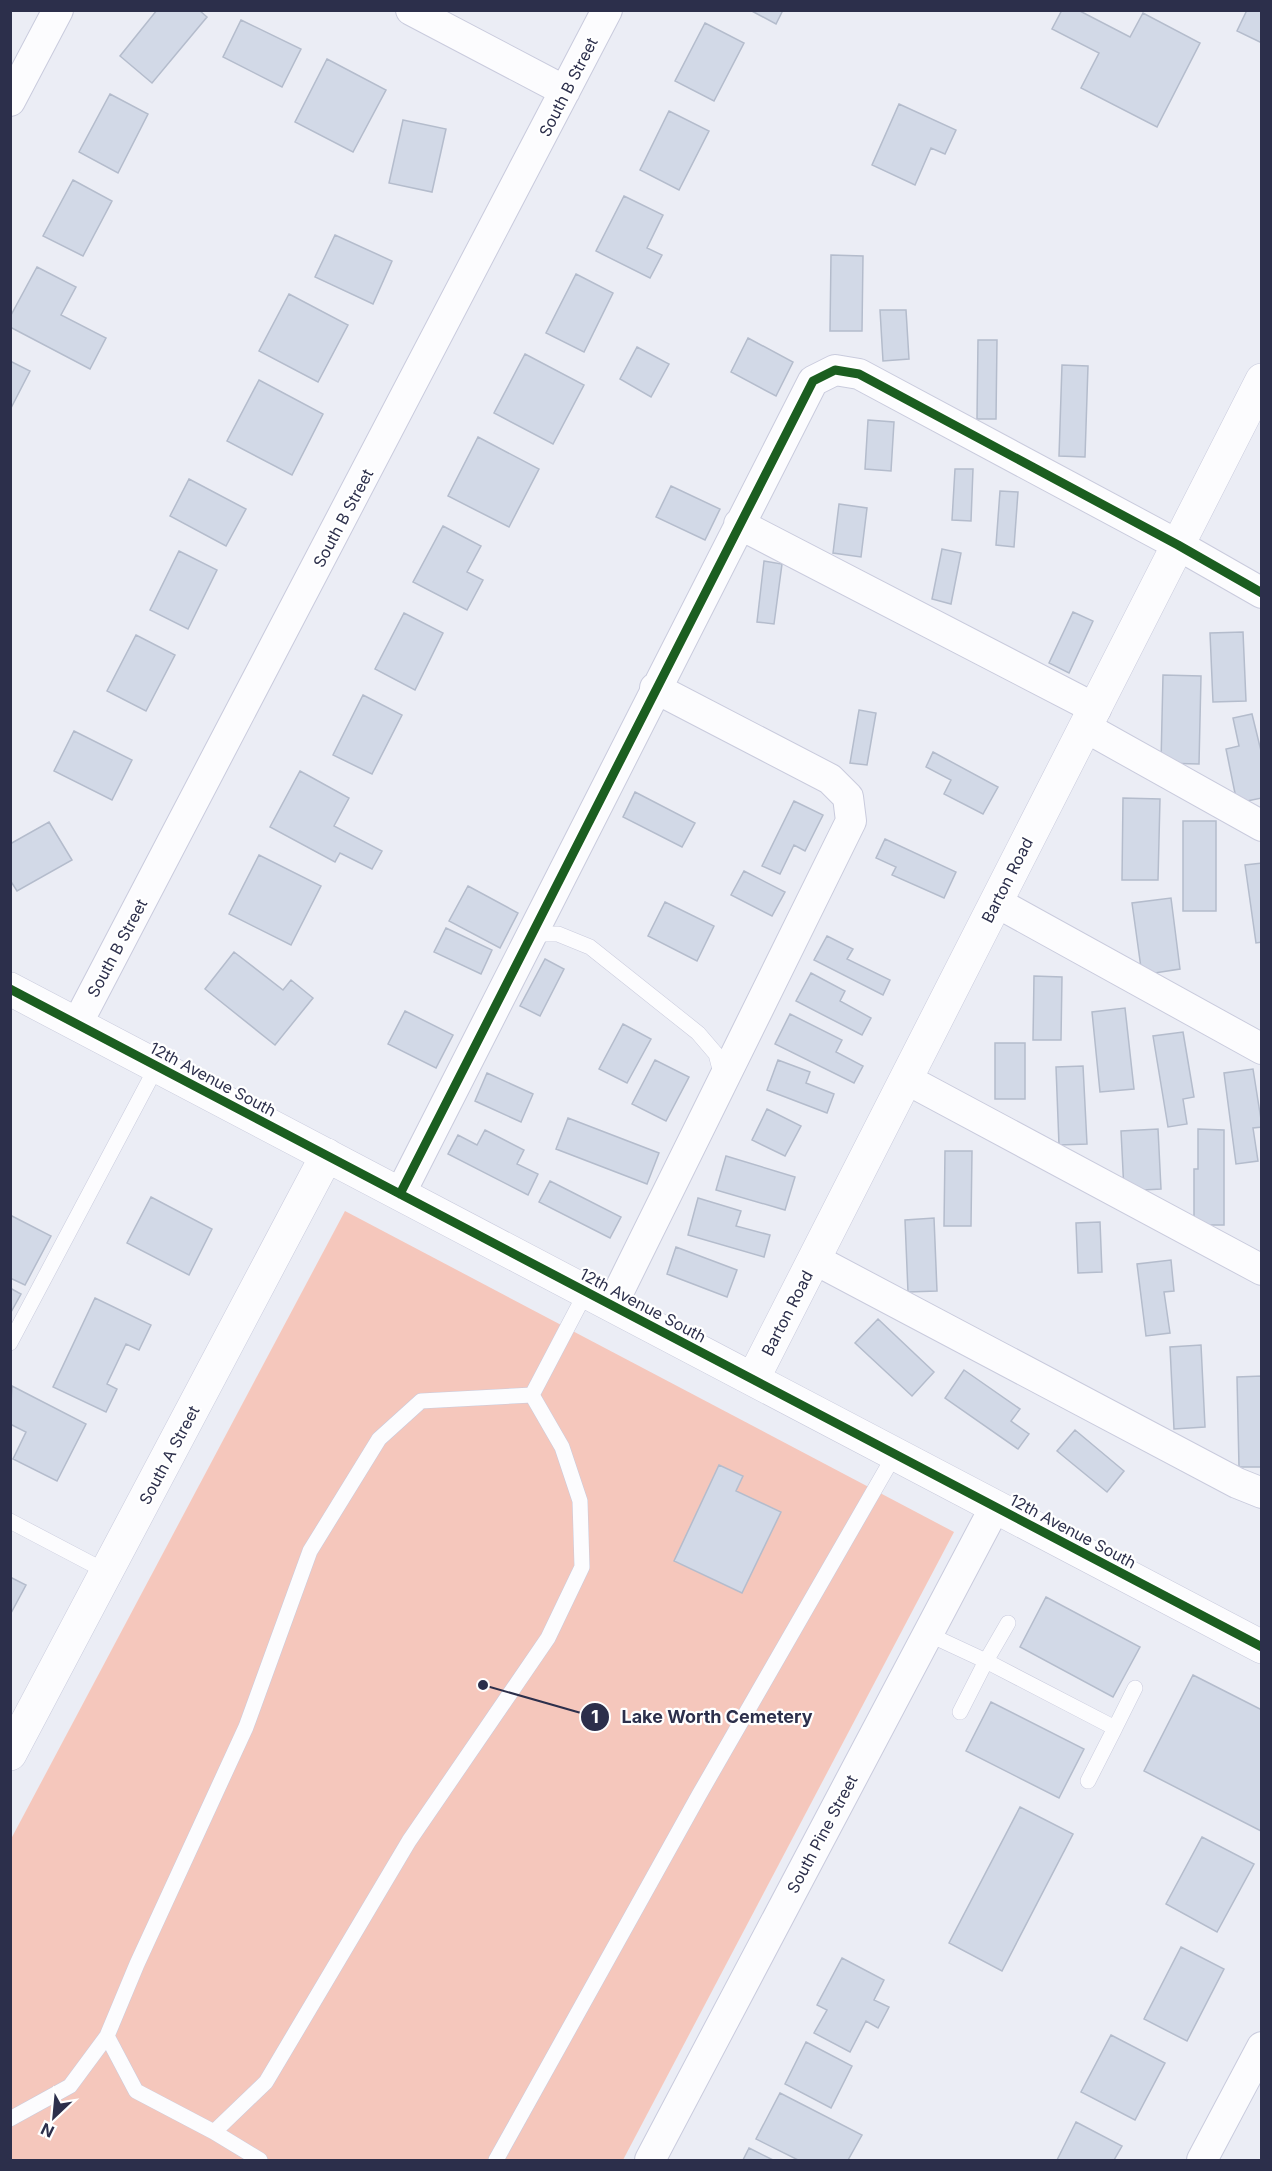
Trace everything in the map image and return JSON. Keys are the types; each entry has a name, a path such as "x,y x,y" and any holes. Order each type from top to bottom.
{"street":[{"path":"10,101 58,10"},
{"path":"411,10 566,91"},
{"name":"South B Street","path":"77,1024 607,10"},
{"path":"400,1194 655,688 813,381 835,370 859,374 1178,545 1262,593"},
{"name":"Barton Road","path":"753,1379 1262,380"},
{"path":"739,524 1090,718 1262,826"},
{"path":"599,1299 723,1080 851,820 848,797 830,779 655,688"},
{"path":"996,902 1262,1049"},
{"name":"12th Avenue South","path":"10,989 1262,1647"},
{"path":"906,1079 1262,1270"},
{"name":"South A Street","path":"10,1754 327,1155"},
{"path":"814,1259 1227,1477 1262,1493"},
{"name":"South Pine Street","path":"650,2160 995,1507"},
{"path":"1202,2160 1262,2047"}],"lane":[{"path":"531,934 558,934 590,947 698,1033 716,1053 723,1080"},
{"path":"10,1343 157,1066"},
{"path":"532,1395 599,1299"},
{"path":"10,2119 70,2086 107,2036 137,1964 246,1727 310,1551 379,1439 421,1401 532,1395"},
{"path":"214,2132 266,2082 409,1842 548,1638 582,1567 580,1501 562,1447 532,1395"},
{"path":"496,2160 699,1795 895,1454"},
{"path":"10,1521 107,1572"},
{"path":"960,1712 1008,1623"},
{"path":"928,1634 986,1661 1115,1728"},
{"path":"1088,1781 1135,1688"},
{"path":"107,2036 136,2091 214,2132 260,2160"}],"shaded area":[{"path":"345,1211 954,1532 623,2160 11,2160 11,1839"}],"building":[{"path":"157,10 199,10 207,17 152,83 120,56"},
{"path":"750,10 783,10 776,24"},
{"path":"1062,10 1078,10 1130,37 1143,13 1200,43 1157,127 1081,88 1099,53 1052,29"},
{"path":"1247,10 1262,10 1262,43 1237,31"},
{"path":"241,20 301,49 282,87 223,57"},
{"path":"705,23 744,43 714,101 675,81"},
{"path":"327,59 386,90 353,152 295,122"},
{"path":"110,94 148,114 118,173 79,152"},
{"path":"899,104 956,130 945,154 931,148 915,185 872,165"},
{"path":"669,111 709,131 679,190 640,170"},
{"path":"403,120 446,129 432,192 389,183"},
{"path":"73,180 112,201 83,256 43,236"},
{"path":"624,196 663,215 647,248 662,255 650,278 596,251"},
{"path":"335,235 392,261 373,304 315,277"},
{"path":"831,255 863,256 862,331 830,331"},
{"path":"37,267 76,287 61,315 106,338 90,369 10,327 10,317"},
{"path":"576,274 613,293 584,352 546,333"},
{"path":"289,294 348,325 318,382 259,351"},
{"path":"880,310 906,310 909,359 883,361"},
{"path":"748,338 793,362 776,396 731,372"},
{"path":"978,340 997,340 996,419 977,419"},
{"path":"637,347 669,364 651,397 620,379"},
{"path":"525,354 584,385 553,444 494,413"},
{"path":"10,361 30,371 10,410"},
{"path":"1062,365 1088,366 1085,457 1059,456"},
{"path":"259,380 323,414 292,475 227,441"},
{"path":"868,420 894,422 891,471 865,469"},
{"path":"478,437 539,469 509,527 448,496"},
{"path":"955,469 973,469 971,521 952,520"},
{"path":"189,479 246,509 226,546 170,516"},
{"path":"671,486 720,509 705,540 656,517"},
{"path":"1000,491 1018,492 1014,547 996,545"},
{"path":"839,504 867,508 861,557 833,553"},
{"path":"443,526 481,546 467,572 483,580 467,610 413,582"},
{"path":"942,549 961,553 951,604 932,599"},
{"path":"179,551 217,570 188,629 150,610"},
{"path":"764,561 782,564 774,624 757,622"},
{"path":"1073,612 1093,621 1069,673 1049,663"},
{"path":"404,613 443,633 415,690 375,669"},
{"path":"1243,632 1246,701 1213,702 1210,633"},
{"path":"136,635 175,655 146,711 107,691"},
{"path":"1163,675 1201,676 1199,764 1161,763"},
{"path":"363,695 402,715 372,774 333,755"},
{"path":"859,710 876,713 867,765 850,763"},
{"path":"1252,714 1262,755 1262,798 1237,803 1226,749 1239,746 1233,718"},
{"path":"74,731 132,760 112,800 54,771"},
{"path":"933,752 998,787 983,814 944,794 951,780 926,767"},
{"path":"300,771 349,798 334,826 382,851 372,869 340,853 335,862 270,827"},
{"path":"635,792 695,823 682,847 623,817"},
{"path":"1123,798 1160,799 1158,880 1122,880"},
{"path":"794,801 823,815 805,851 794,845 780,874 762,866"},
{"path":"1183,821 1216,821 1216,911 1183,911"},
{"path":"49,822 72,860 17,891 10,880 10,844"},
{"path":"885,839 956,872 944,898 892,875 896,867 876,858"},
{"path":"259,855 321,886 291,945 229,914"},
{"path":"1262,863 1262,942 1256,943 1245,865"},
{"path":"744,871 785,892 772,916 731,895"},
{"path":"468,886 518,913 500,948 449,921"},
{"path":"1171,898 1180,969 1142,975 1132,903"},
{"path":"665,902 714,926 697,961 648,936"},
{"path":"446,928 492,950 481,974 434,952"},
{"path":"827,936 853,949 847,959 890,980 883,995 814,960"},
{"path":"234,952 283,990 291,980 313,998 275,1045 205,989"},
{"path":"545,959 564,969 540,1016 520,1006"},
{"path":"811,973 845,991 840,1001 871,1018 862,1035 796,1001"},
{"path":"1034,976 1062,977 1061,1040 1033,1040"},
{"path":"1125,1008 1134,1089 1100,1092 1092,1012"},
{"path":"405,1011 453,1035 436,1068 388,1044"},
{"path":"790,1014 842,1040 836,1052 863,1066 854,1083 775,1044"},
{"path":"623,1024 651,1039 627,1083 599,1069"},
{"path":"1183,1032 1194,1097 1183,1099 1187,1124 1168,1127 1153,1036"},
{"path":"995,1043 1025,1043 1025,1099 995,1099"},
{"path":"655,1060 689,1077 666,1121 632,1104"},
{"path":"778,1060 810,1072 806,1083 834,1094 827,1113 767,1090"},
{"path":"1083,1066 1087,1144 1059,1145 1056,1067"},
{"path":"1253,1069 1262,1126 1253,1128 1258,1161 1236,1164 1224,1073"},
{"path":"487,1073 533,1094 521,1122 475,1101"},
{"path":"767,1109 801,1126 785,1156 752,1140"},
{"path":"568,1118 659,1153 647,1184 556,1149"},
{"path":"1158,1129 1161,1189 1124,1191 1121,1131"},
{"path":"1198,1129 1224,1130 1224,1225 1194,1225 1194,1169 1198,1169"},
{"path":"485,1130 524,1150 517,1164 538,1174 528,1195 448,1154 458,1135 477,1145"},
{"path":"945,1151 972,1151 971,1226 944,1226"},
{"path":"726,1156 795,1177 785,1210 716,1190"},
{"path":"550,1181 621,1217 610,1238 539,1202"},
{"path":"151,1197 212,1229 189,1275 127,1243"},
{"path":"698,1198 741,1211 736,1226 770,1235 764,1257 688,1235"},
{"path":"10,1215 51,1236 25,1285 10,1278"},
{"path":"934,1218 937,1291 908,1292 905,1220"},
{"path":"1100,1222 1102,1272 1078,1273 1076,1223"},
{"path":"676,1247 737,1270 727,1297 667,1274"},
{"path":"1171,1260 1174,1291 1164,1292 1170,1333 1146,1336 1137,1264"},
{"path":"10,1288 21,1294 10,1314"},
{"path":"95,1298 151,1325 139,1350 126,1344 107,1384 117,1389 106,1412 53,1387"},
{"path":"878,1319 934,1372 912,1396 855,1343"},
{"path":"1201,1345 1205,1427 1174,1429 1170,1347"},
{"path":"964,1370 1020,1409 1011,1421 1029,1434 1018,1449 945,1398"},
{"path":"1262,1376 1262,1467 1239,1467 1237,1377"},
{"path":"12,1386 86,1424 57,1481 13,1459 26,1432 10,1424"},
{"path":"1075,1430 1124,1471 1107,1492 1057,1451"},
{"path":"719,1465 743,1476 736,1491 781,1512 742,1593 674,1561"},
{"path":"10,1577 26,1585 10,1615"},
{"path":"1046,1597 1140,1647 1113,1697 1020,1647"},
{"path":"1193,1675 1262,1710 1261,1831 1144,1771"},
{"path":"991,1702 1084,1749 1059,1798 966,1751"},
{"path":"1020,1807 1073,1834 1002,1971 949,1943"},
{"path":"1202,1837 1254,1864 1217,1932 1166,1904"},
{"path":"1181,1947 1224,1969 1187,2041 1144,2019"},
{"path":"842,1958 884,1980 874,2000 889,2007 878,2028 866,2021 850,2052 814,2033 827,2010 817,2005"},
{"path":"1111,2035 1165,2063 1135,2120 1081,2092"},
{"path":"806,2042 852,2066 831,2108 785,2084"},
{"path":"780,2093 862,2135 848,2160 798,2160 756,2139"},
{"path":"1076,2122 1122,2146 1114,2160 1057,2160"},
{"path":"749,2148 773,2160 743,2160"}],"cycle path":[{"path":"400,1194 813,381 835,370 859,374 1178,545 1262,593"},
{"path":"10,989 1262,1647"}],"place":[{"name":"Lake Worth Cemetery","path":"483,1685"}]}
